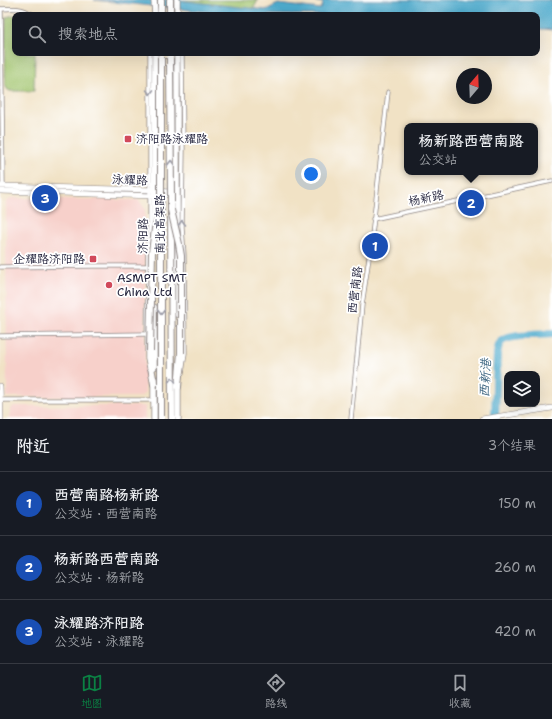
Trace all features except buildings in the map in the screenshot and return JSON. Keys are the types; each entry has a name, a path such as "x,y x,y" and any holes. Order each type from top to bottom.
{"highway":[{"path":"161,0 161,12"},
{"path":"170,0 170,12"},
{"name":"南北高架路","path":"161,56 161,419"},
{"name":"南北高架路","path":"170,56 172,419"},
{"path":"154,384 150,351 152,252 155,230 161,210"},
{"path":"171,210 180,244 181,354 178,387"}],"main road":[{"path":"154,0 154,12"},
{"path":"177,0 177,12"},
{"name":"济阳路","path":"154,419 153,191 155,56"},
{"path":"177,56 178,419"}],"street":[{"path":"1,189 1,9 12,7 30,12"},
{"path":"150,56 153,191 148,245 147,358 148,367 154,384"},
{"path":"178,387 185,353 184,255 182,227 182,56"},
{"name":"西营南路","path":"351,419 362,305 374,219 388,92"},
{"name":"杨新路","path":"374,219 552,181"},
{"name":"泳耀路","path":"1,189 153,191 177,194"},
{"path":"0,267 148,266"},
{"path":"0,336 147,334"},
{"path":"0,386 1,419"},
{"path":"0,400 154,400"},
{"path":"482,419 552,408"}],"shaded area":[{"path":"12,198 139,200 145,209 145,393 140,397 7,397 6,202"},
{"path":"14,406 145,406 145,419 10,419 10,410"}],"green space":[{"path":"176,0 258,0 255,6 250,9"},
{"path":"12,16 12,56 35,56 34,91 10,91 5,85 6,17"}],"water":[{"path":"94,0 176,0 266,10 278,4 321,9 323,3 308,0 552,0 552,30 540,30 540,12 208,12"}],"waterway":[{"name":"西新港","path":"495,419 497,354 500,343 505,339 517,336 552,334"}],"place":[{"name":"济阳路泳耀路","path":"128,139"},
{"name":"泳耀路济阳路","path":"45,198"},
{"name":"杨新路西营南路","path":"471,203"},
{"name":"西营南路杨新路","path":"375,246"},
{"name":"企耀路济阳路","path":"93,259"},
{"name":"ASMPT SMT China Ltd","path":"109,285"}]}
